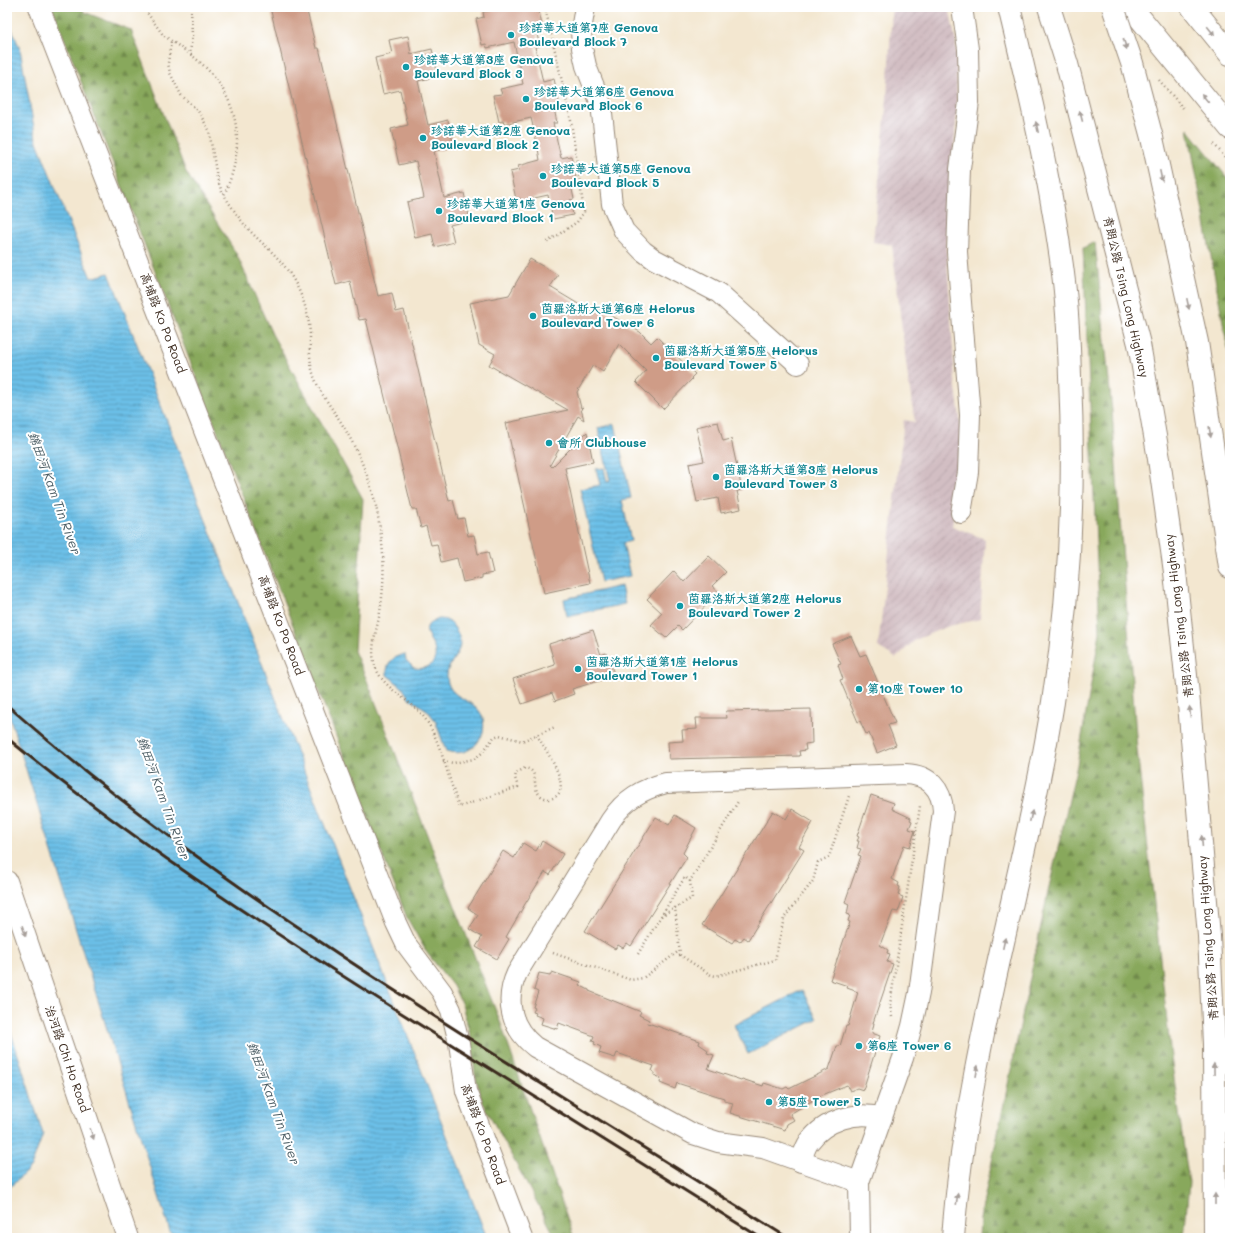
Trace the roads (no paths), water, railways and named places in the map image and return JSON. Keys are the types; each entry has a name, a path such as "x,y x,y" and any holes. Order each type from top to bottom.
{"main road":[{"path":"954,1238 962,1157 979,1057 1033,807 1053,702 1069,564 1073,489 1073,426 1068,331 1061,261 1046,166 1009,7"},
{"name":"青朗公路 Tsing Long Highway","path":"1048,7 1067,64 1139,344 1159,459 1176,580 1189,704 1209,936 1214,1044 1215,1238"},
{"path":"1113,7 1132,63 1152,138 1197,342 1230,567"},
{"path":"1131,7 1230,128"},
{"path":"1192,7 1230,54"}],"street":[{"name":"高埔路 Ko Po Road","path":"39,7 396,923 406,944 442,992 451,1010 459,1043 466,1091 522,1238"},
{"path":"585,7 581,30 582,48 586,66 600,104 611,198 617,219 624,231 643,251 654,259 719,293 798,364"},
{"path":"961,513 968,472 970,415 957,252 960,169 969,102 968,49 962,7"},
{"path":"859,1182 763,1148 718,1142 693,1134 535,1047 526,1040 514,1022 510,997 516,973 615,814 637,793 651,786 666,783 906,774 923,777 936,788 940,795 943,811 919,993 903,1058 859,1182 860,1238"},
{"name":"治河路 Chi Ho Road","path":"7,881 128,1238"},
{"path":"801,1162 808,1143 823,1128 852,1116 872,1115 882,1118"}],"water":[{"name":"錦田河 Kam Tin River","path":"7,17 20,49 36,139 91,278 109,273 487,1238 172,1238 7,708"},
{"path":"615,424 631,498 622,500 631,541 623,543 630,576 601,582 580,489 600,485 596,469 604,468 607,482 610,481 598,428"},
{"path":"621,586 625,604 567,616 564,599"},
{"path":"439,619 448,621 459,636 459,650 449,668 447,675 451,690 476,708 481,713 483,721 483,732 478,742 467,751 455,753 446,751 435,720 427,710 409,698 402,687 387,675 389,664 397,656 405,654 406,660 414,668 426,667 432,663 435,657 435,652 426,630 432,622"},
{"path":"802,990 817,1019 748,1054 734,1025"},
{"path":"7,1020 43,1134 31,1167 7,1190"}],"railway":[{"path":"7,705 122,801 182,846 305,932 430,1014 788,1238"},
{"path":"7,738 109,818 215,892 323,964 761,1238"}],"place":[{"name":"珍諾華大道第7座 Genova Boulevard Block 7","path":"511,35"},
{"name":"珍諾華大道第3座 Genova Boulevard Block 3","path":"406,67"},
{"name":"珍諾華大道第6座 Genova Boulevard Block 6","path":"526,99"},
{"name":"珍諾華大道第2座 Genova Boulevard Block 2","path":"423,138"},
{"name":"珍諾華大道第5座 Genova Boulevard Block 5","path":"543,176"},
{"name":"珍諾華大道第1座 Genova Boulevard Block 1","path":"439,211"},
{"name":"茵羅洛斯大道第6座 Helorus Boulevard Tower 6","path":"533,316"},
{"name":"茵羅洛斯大道第5座 Helorus Boulevard Tower 5","path":"656,358"},
{"name":"會所 Clubhouse","path":"549,443"},
{"name":"茵羅洛斯大道第3座 Helorus Boulevard Tower 3","path":"716,477"},
{"name":"茵羅洛斯大道第2座 Helorus Boulevard Tower 2","path":"680,606"},
{"name":"茵羅洛斯大道第1座 Helorus Boulevard Tower 1","path":"578,669"},
{"name":"第10座 Tower 10","path":"859,689"},
{"name":"第6座 Tower 6","path":"859,1046"},
{"name":"第5座 Tower 5","path":"769,1102"}]}
